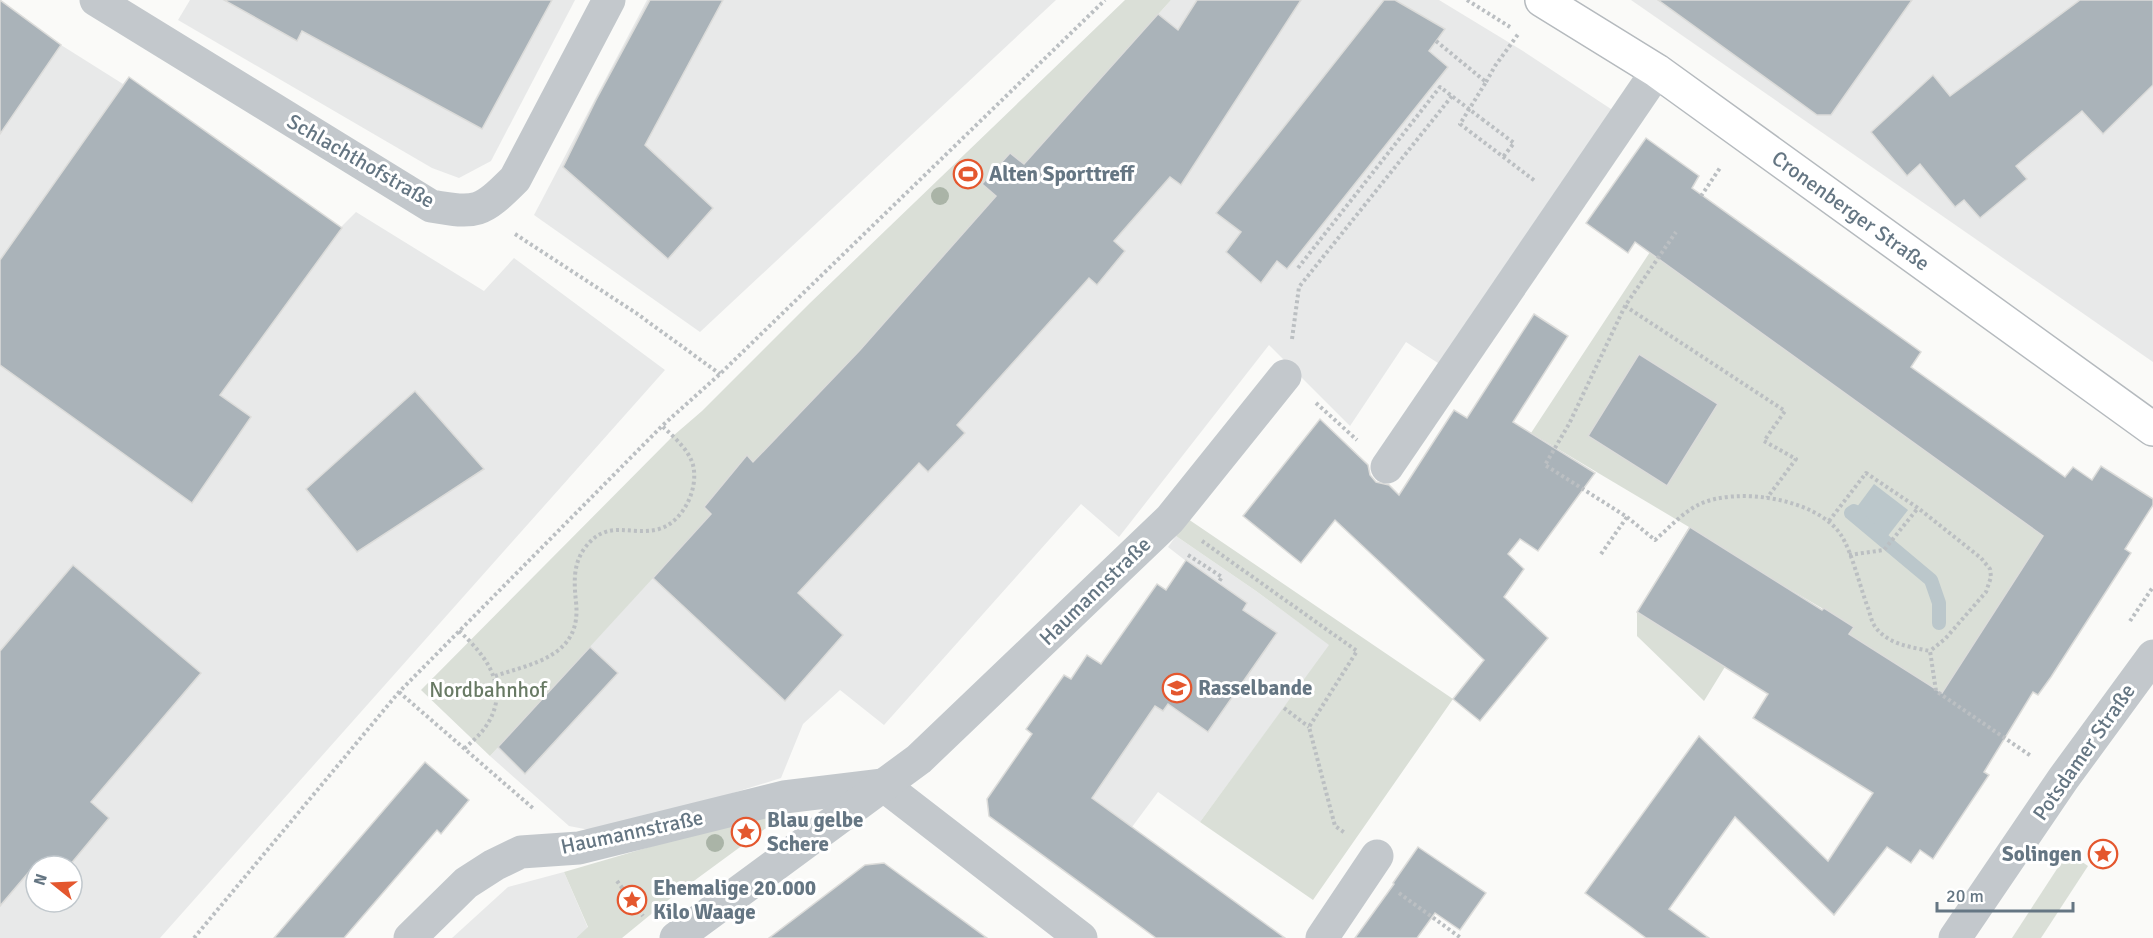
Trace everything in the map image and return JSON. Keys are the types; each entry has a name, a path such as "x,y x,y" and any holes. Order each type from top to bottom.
{"main road":[{"name":"Cronenberger Straße","path":"1542,0 1657,71 2153,429"}],"street":[{"name":"Schlachthofstraße","path":"96,0 430,206 471,212"},
{"path":"471,212 494,200 515,179 609,0"},
{"path":"1387,467 1657,71"},
{"name":"Haumannstraße","path":"410,938 466,883 494,865 521,852 579,848 784,797 883,785 919,759 1170,519 1285,376"},
{"name":"Potsdamer Straße","path":"1954,938 2063,779 2153,656"},
{"path":"662,930 883,785 1081,938"},
{"path":"1322,938 1372,863"}],"path":[{"path":"194,938 399,692 662,426 720,374 1105,0"},
{"path":"1467,0 1520,33 1495,66 1460,124 1566,205"},
{"path":"1436,41 1486,82"},
{"path":"1298,268 1440,87 1514,143 1503,157"},
{"path":"1387,467 1285,376 1289,365 1299,287 1452,96"},
{"path":"1701,196 1720,168"},
{"path":"471,212 509,231 636,313 720,374"},
{"path":"1676,232 1625,306 1569,424 1545,465 1627,517 1655,540 1696,506 1722,497 1756,496 1802,507 1829,521 1842,536 1874,625 1886,638 1901,645 1930,651"},
{"path":"1625,306 1785,411 1764,441 1796,459 1767,498"},
{"path":"495,676 546,660 561,649 571,634 575,621 574,577 577,563 584,549 594,539 606,531 616,529 661,528 676,518 688,504 693,486 693,465 684,448 662,426"},
{"path":"1829,521 1866,473 1918,508 1981,558 1990,570 1991,577 1986,592 1945,639 1930,651"},
{"path":"1849,555 1884,550 1918,508"},
{"path":"1600,554 1627,517"},
{"path":"1170,519 1357,651 1309,727"},
{"path":"459,631 478,649 495,676 496,702 484,729 464,750"},
{"path":"1930,651 1936,691 2038,760"},
{"path":"399,692 579,848"},
{"path":"1284,708 1309,727 1335,826 1372,863 1461,938"},
{"path":"619,883 662,930"}],"shaded area":[{"path":"0,0 61,45 123,84 129,77 341,227 356,212 484,291 514,258 665,370 160,938 0,938"},
{"path":"190,0 575,0 491,161 459,178 432,168 178,20"},
{"path":"647,0 1056,0 700,332 534,215"},
{"path":"1171,0 1439,0 1523,51 1614,111 1444,367 1406,342 1350,426 1269,345 1119,537 1081,504 884,725 840,690 803,724 781,778 634,824 600,832 569,826 490,756 686,541 727,527 704,507 747,455 753,461 860,350 995,197 982,184 1010,153 1024,164"},
{"path":"1631,0 2153,0 2153,362"},
{"path":"1874,484 1908,510 1887,537 1854,511"},
{"name":"Rasselbande","path":"1176,536 1330,645 1200,822 1158,792 1132,827 1089,795 1068,793 1016,757 1032,734 1026,729 1064,675 1071,679 1087,655 1103,666 1157,584 1166,589 1186,561 1168,547"},
{"path":"564,872 588,928 576,938 452,938 508,887"}],"green space":[{"name":"Nordbahnhof","path":"1125,0 1171,0 1024,164 1010,153 983,183 996,196 860,350 753,462 746,456 704,507 727,527 686,542 490,756 421,690 673,436 702,411 810,303"},
{"path":"1650,252 2043,536 1935,706 1882,671 1889,659 1849,634 1854,627 1777,582 1704,701 1637,636 1637,612 1689,527 1531,433"},
{"path":"1188,519 1453,699 1313,900 1200,822 1329,645 1176,536"},
{"path":"776,810 781,817 672,897 622,938 576,938 588,927 564,872"},
{"path":"2068,852 2088,866 2041,938 2012,938"}],"building":[{"path":"0,0 61,45 0,134"},
{"path":"224,0 552,0 482,129 302,31 297,41"},
{"path":"650,0 723,0 645,145 713,208 668,259 563,167"},
{"path":"1197,0 1301,0 1181,185 1170,177 1114,241 1125,251 1097,285 1089,278 957,425 965,433 928,472 919,463 798,593 843,635 785,701 653,578 711,514 704,507 747,455 753,462 860,350 996,196 982,184 1010,153 1024,164 1158,14 1178,30"},
{"path":"1384,0 1395,0 1445,29 1429,51 1448,67 1287,269 1277,261 1261,283 1226,252 1241,232 1216,213"},
{"path":"1658,0 1912,0 1831,115 1817,115"},
{"path":"2080,0 2153,0 2153,85 2103,134 2082,111 2016,166 2027,179 1980,218 1964,200 1955,207 1920,164 1907,176 1871,132 1933,75 1950,96"},
{"path":"129,77 342,228 220,395 251,417 192,503 0,365 0,260"},
{"path":"1646,138 1699,176 1692,188 1921,352 1911,367 2065,477 2073,467 2092,480 2101,466 2153,499 2153,505 2125,549 2131,553 2051,677 2038,695 2033,692 1984,772 1989,775 1933,859 1920,850 1911,863 1887,847 1834,915 1735,817 1669,909 1709,938 1646,938 1585,893 1699,736 1828,861 1873,793 1753,718 1768,694 1637,612 1690,527 1822,610 1824,608 1854,627 1849,634 1942,693 2043,536 1635,242 1628,253 1586,223"},
{"path":"1534,314 1568,336 1513,422 1595,473 1538,551 1520,539 1508,554 1524,569 1504,597 1548,638 1480,721 1453,699 1484,660 1335,520 1301,563 1243,516 1320,419 1368,465 1370,475 1376,482 1389,485 1399,495 1454,410 1467,418"},
{"path":"1639,354 1718,404 1667,486 1588,436"},
{"path":"415,391 484,469 357,552 306,489"},
{"path":"1186,560 1247,603 1243,610 1277,633 1208,732 1168,704 1163,711 1155,706 1092,798 1285,938 1156,938 989,816 987,799 1032,734 1026,729 1064,675 1071,679 1087,655 1101,664 1157,584 1166,590"},
{"path":"73,565 201,673 91,802 109,818 79,854 24,854 24,878 0,906 0,651"},
{"path":"590,647 618,673 525,774 498,747"},
{"path":"425,762 469,800 441,834 437,830 344,938 274,938"},
{"path":"1418,847 1486,893 1460,930 1435,913 1417,938 1355,938 1394,884"},
{"path":"884,863 987,938 769,938 865,865"}],"waterway":[{"path":"1854,511 1851,513 1931,580 1939,603 1939,623"}],"place":[{"name":"Alten Sporttreff","path":"968,174"},
{"name":"Rasselbande","path":"1177,688"},
{"name":"Blau gelbe Schere","path":"746,832"},
{"name":"Solingen","path":"2103,854"},
{"name":"Ehemalige 20.000 Kilo Waage","path":"632,900"}]}
